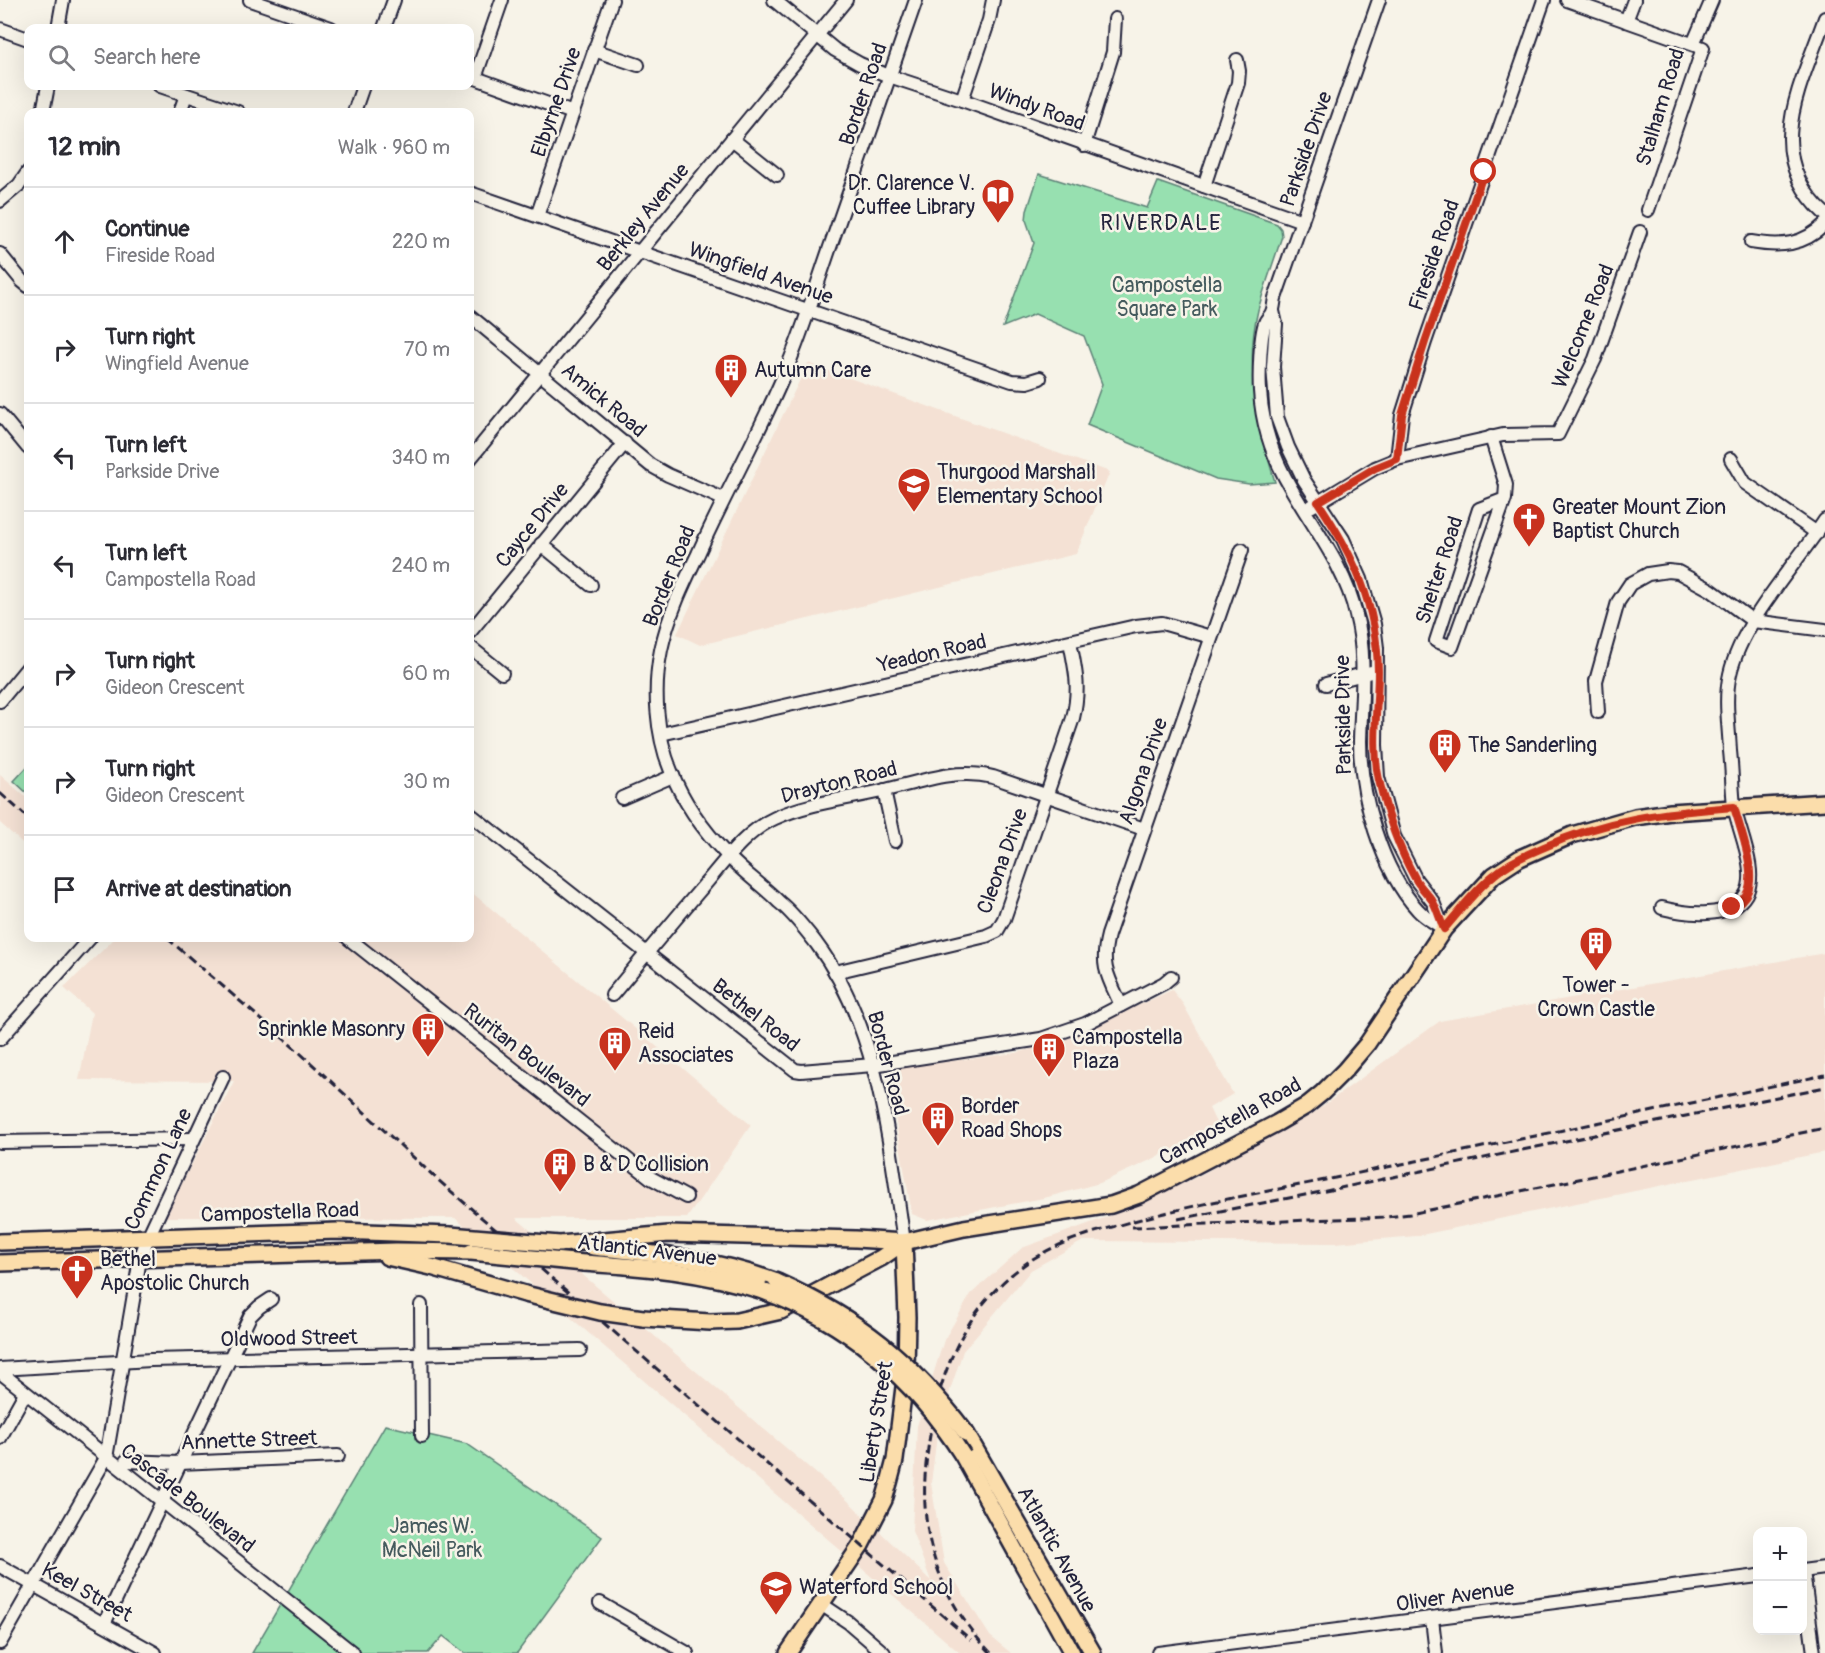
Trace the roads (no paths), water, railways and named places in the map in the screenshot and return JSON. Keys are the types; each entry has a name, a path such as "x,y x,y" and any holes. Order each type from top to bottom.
{"main road":[{"name":"Campostella Road","path":"904,1242 973,1227 1111,1205 1138,1195 1277,1123 1314,1100 1355,1058 1444,929 1494,874 1520,858 1560,839 1635,817 1734,807 1823,803"},
{"name":"Campostella Road","path":"0,1242 338,1231 450,1235 560,1244"},
{"path":"560,1244 669,1234 904,1242"},
{"path":"360,1252 431,1267 525,1294 600,1312 643,1318 710,1322 737,1321 781,1311 881,1258 904,1242"},
{"name":"Liberty Street","path":"788,1653 861,1545 884,1500 895,1460 908,1351 904,1242"},
{"name":"Atlantic Avenue","path":"560,1244 685,1257 746,1270 805,1294 850,1320 895,1354 929,1388 966,1433 1093,1653"},
{"name":"Atlantic Avenue","path":"360,1252 422,1250 471,1252 689,1272 763,1291 821,1318 863,1345 911,1387 929,1407 963,1456 1072,1653"},
{"name":"Campostella Road","path":"0,1263 360,1252"}],"street":[{"path":"59,24 63,0"},
{"path":"250,0 281,5 322,24"},
{"path":"385,24 394,0"},
{"path":"474,72 502,0"},
{"name":"Elbyrne Drive","path":"537,216 612,0"},
{"name":"Windy Road","path":"774,0 848,58 889,76 1302,221"},
{"name":"Berkley Avenue","path":"474,454 846,0"},
{"name":"Border Road","path":"904,1242 873,1065 855,1011 835,972 816,943 788,911 729,857 699,822 673,776 661,734 657,686 664,638 680,593 784,375 916,0"},
{"path":"962,100 993,0"},
{"name":"Parkside Drive","path":"1379,0 1275,298 1273,367 1277,417 1292,455 1304,480 1343,539 1361,579 1374,624 1378,672 1378,777 1394,836 1416,880 1433,902 1444,929"},
{"name":"Fireside Road","path":"1397,459 1402,415 1425,342 1544,0"},
{"name":"Stalham Road","path":"1567,0 1703,48 1648,210"},
{"path":"1626,21 1634,0"},
{"path":"1693,44 1712,0"},
{"path":"1825,18 1795,103 1789,142 1795,172 1801,184 1825,214"},
{"path":"1084,145 1113,52 1115,19"},
{"path":"0,29 24,38"},
{"path":"594,50 638,65"},
{"path":"1204,186 1238,83 1237,60"},
{"path":"474,78 573,112"},
{"path":"44,108 47,90"},
{"path":"172,90 226,108"},
{"path":"355,108 362,90"},
{"path":"181,108 186,95"},
{"path":"732,139 777,175"},
{"path":"0,201 24,178"},
{"name":"Wingfield Avenue","path":"474,194 1012,381 1027,382 1040,378"},
{"path":"1751,242 1771,246 1785,245 1816,233 1825,224"},
{"name":"Welcome Road","path":"1491,437 1558,434 1594,359 1640,232"},
{"path":"0,254 24,283"},
{"name":"Parkside Drive","path":"1273,311 1265,323 1262,349 1260,390 1263,413 1271,447 1291,489 1328,549 1356,613 1364,674 1360,744 1363,779 1370,815 1379,841 1403,890 1419,912 1444,929"},
{"name":"Amick Road","path":"474,319 659,471 723,499"},
{"path":"0,414 24,443"},
{"path":"1306,511 1375,468 1397,459 1491,437"},
{"name":"Shelter Road","path":"1491,437 1506,485 1505,499 1452,647 1436,640 1479,509 1505,499"},
{"name":"Cayce Drive","path":"474,627 625,443"},
{"path":"1731,459 1745,483 1817,532"},
{"path":"1662,908 1687,914 1711,912 1732,907 1748,892 1751,881 1749,864 1734,807 1728,717 1729,676 1737,649 1753,621 1825,520"},
{"path":"541,544 591,585"},
{"name":"Algona Drive","path":"1121,1005 1106,973 1103,959 1104,948 1143,829 1242,550"},
{"path":"1598,712 1596,681 1618,602 1630,584 1658,571 1678,572 1711,590 1753,621 1825,630"},
{"name":"Yeadon Road","path":"661,734 1136,626 1162,623 1211,637"},
{"name":"Cleona Drive","path":"835,972 986,936 997,931 1004,919 1047,796 1077,702 1077,675 1070,642"},
{"path":"474,650 502,673"},
{"path":"0,701 24,671"},
{"path":"1326,684 1378,672"},
{"name":"Drayton Road","path":"612,995 729,857 757,829 773,819 796,810 933,777 976,773 1143,829"},
{"path":"622,798 673,776"},
{"path":"884,790 895,841"},
{"name":"Bethel Road","path":"474,817 795,1070 811,1072 873,1065 1041,1039 1085,1024 1164,983 1171,977"},
{"path":"0,1039 86,942"},
{"name":"Ruritan Boulevard","path":"353,942 651,1178 686,1197"},
{"name":"Common Lane","path":"0,1643 106,1458 140,1259 148,1237 223,1077"},
{"path":"0,1142 193,1139"},
{"path":"104,1624 228,1360 254,1311 271,1299"},
{"path":"421,1305 422,1436"},
{"name":"Oldwood Street","path":"0,1370 151,1360 580,1350"},
{"name":"Cascade Boulevard","path":"0,1370 106,1458 353,1653"},
{"path":"0,1438 25,1393"},
{"name":"Annette Street","path":"126,1461 180,1463 338,1456"},
{"name":"Keel Street","path":"0,1566 155,1653"},
{"path":"1807,1570 1825,1568"},
{"name":"Oliver Avenue","path":"1158,1653 1753,1577"},
{"path":"1804,1581 1814,1653"},
{"path":"600,1603 687,1653"},
{"path":"821,1604 848,1622 884,1653"},
{"path":"1432,1619 1436,1653"}],"railway":[{"path":"0,793 24,814"},
{"path":"172,942 299,1052 438,1180 971,1640"},
{"path":"991,1653 957,1610 935,1562 925,1511 927,1456 944,1377 966,1328 999,1286 1032,1259 1059,1245 1086,1235 1181,1209 1825,1075"},
{"path":"1178,1219 1321,1192 1825,1087"},
{"path":"1132,1227 1387,1217 1410,1214 1825,1128"}],"place":[{"name":"Dr. Clarence V. Cuffee Library","path":"998,224"},
{"name":"Autumn Care","path":"731,399"},
{"name":"Thurgood Marshall Elementary School","path":"914,513"},
{"name":"Greater Mount Zion Baptist Church","path":"1529,548"},
{"name":"The Sanderling","path":"1445,774"},
{"name":"Tower - Crown Castle","path":"1596,972"},
{"name":"Sprinkle Masonry","path":"428,1058"},
{"name":"Reid Associates","path":"615,1072"},
{"name":"Campostella Plaza","path":"1049,1078"},
{"name":"Border Road Shops","path":"938,1147"},
{"name":"B & D Collision","path":"560,1193"},
{"name":"Bethel Apostolic Church","path":"77,1300"},
{"name":"Waterford School","path":"776,1616"}],"district":[{"name":"RIVERDALE","path":"1161,222"}],"park label":[{"name":"Campostella Square Park","path":"1167,297"},
{"name":"James W. McNeil Park","path":"432,1538"}]}
